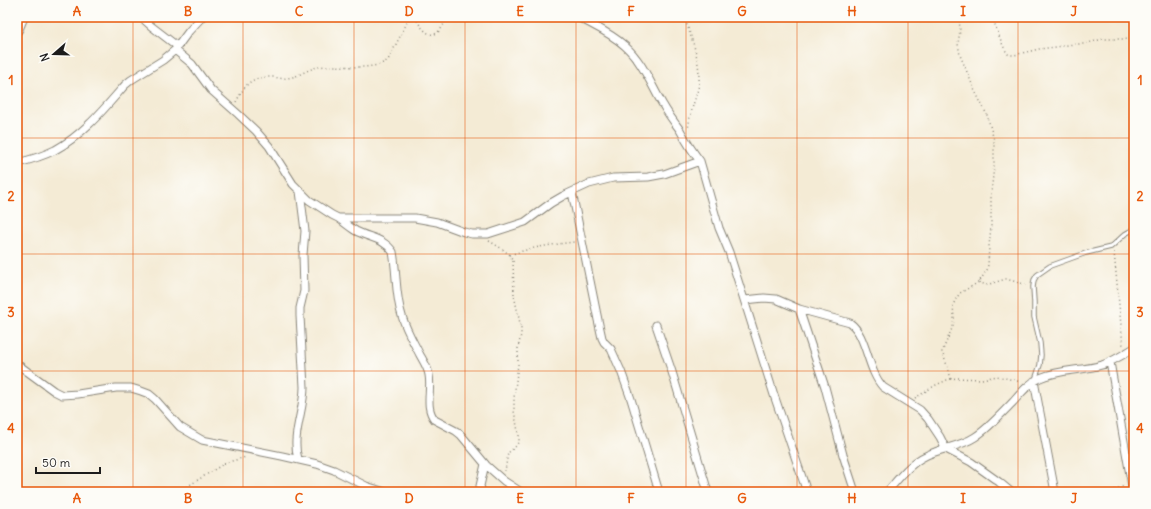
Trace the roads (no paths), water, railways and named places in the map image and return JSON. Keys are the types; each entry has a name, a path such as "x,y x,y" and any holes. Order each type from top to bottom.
{"street":[{"path":"141,17 176,48 192,64 211,90 248,123 268,146 285,173 300,191 310,200 356,231 383,241 390,247 393,252 398,303 402,317 427,367 429,375 430,414 435,420 461,435 485,464 521,492"},
{"path":"17,163 39,157 62,146 89,125 131,80 159,63 176,48 202,17"},
{"path":"578,17 612,35 626,46 636,57 663,105 700,161 719,228 729,252 774,395 807,492"},
{"path":"338,218 415,218 437,222 464,232 488,234 525,222 551,203 589,184 613,178 648,177 664,174 700,161"},
{"path":"298,460 295,449 304,392 300,308 304,291 303,255 305,231 300,191"},
{"path":"572,192 602,338 611,349 621,371 659,492"},
{"path":"745,300 764,298 776,299 799,309 850,323 854,326 862,339 870,365 883,387 920,410 928,418 946,449 970,462 1011,492"},
{"path":"799,309 825,387 843,455 855,492"},
{"path":"656,325 672,372 708,492"},
{"path":"887,492 906,469 916,461 928,455 975,438 1032,382 1055,373 1089,368 1110,362 1134,348"},
{"path":"1110,362 1133,492"},
{"path":"17,364 49,388 62,394 78,394 116,388 131,388 149,394 180,427 202,440 317,464 334,470 366,486 385,492"},
{"path":"1032,382 1055,492"},
{"path":"482,492 480,486 485,464"}],"lane":[{"path":"1032,382 1040,365 1041,355 1034,317 1033,287 1034,280 1037,275 1050,266 1086,253 1111,247 1125,234 1134,229"},
{"path":"17,485 18,492"}]}
